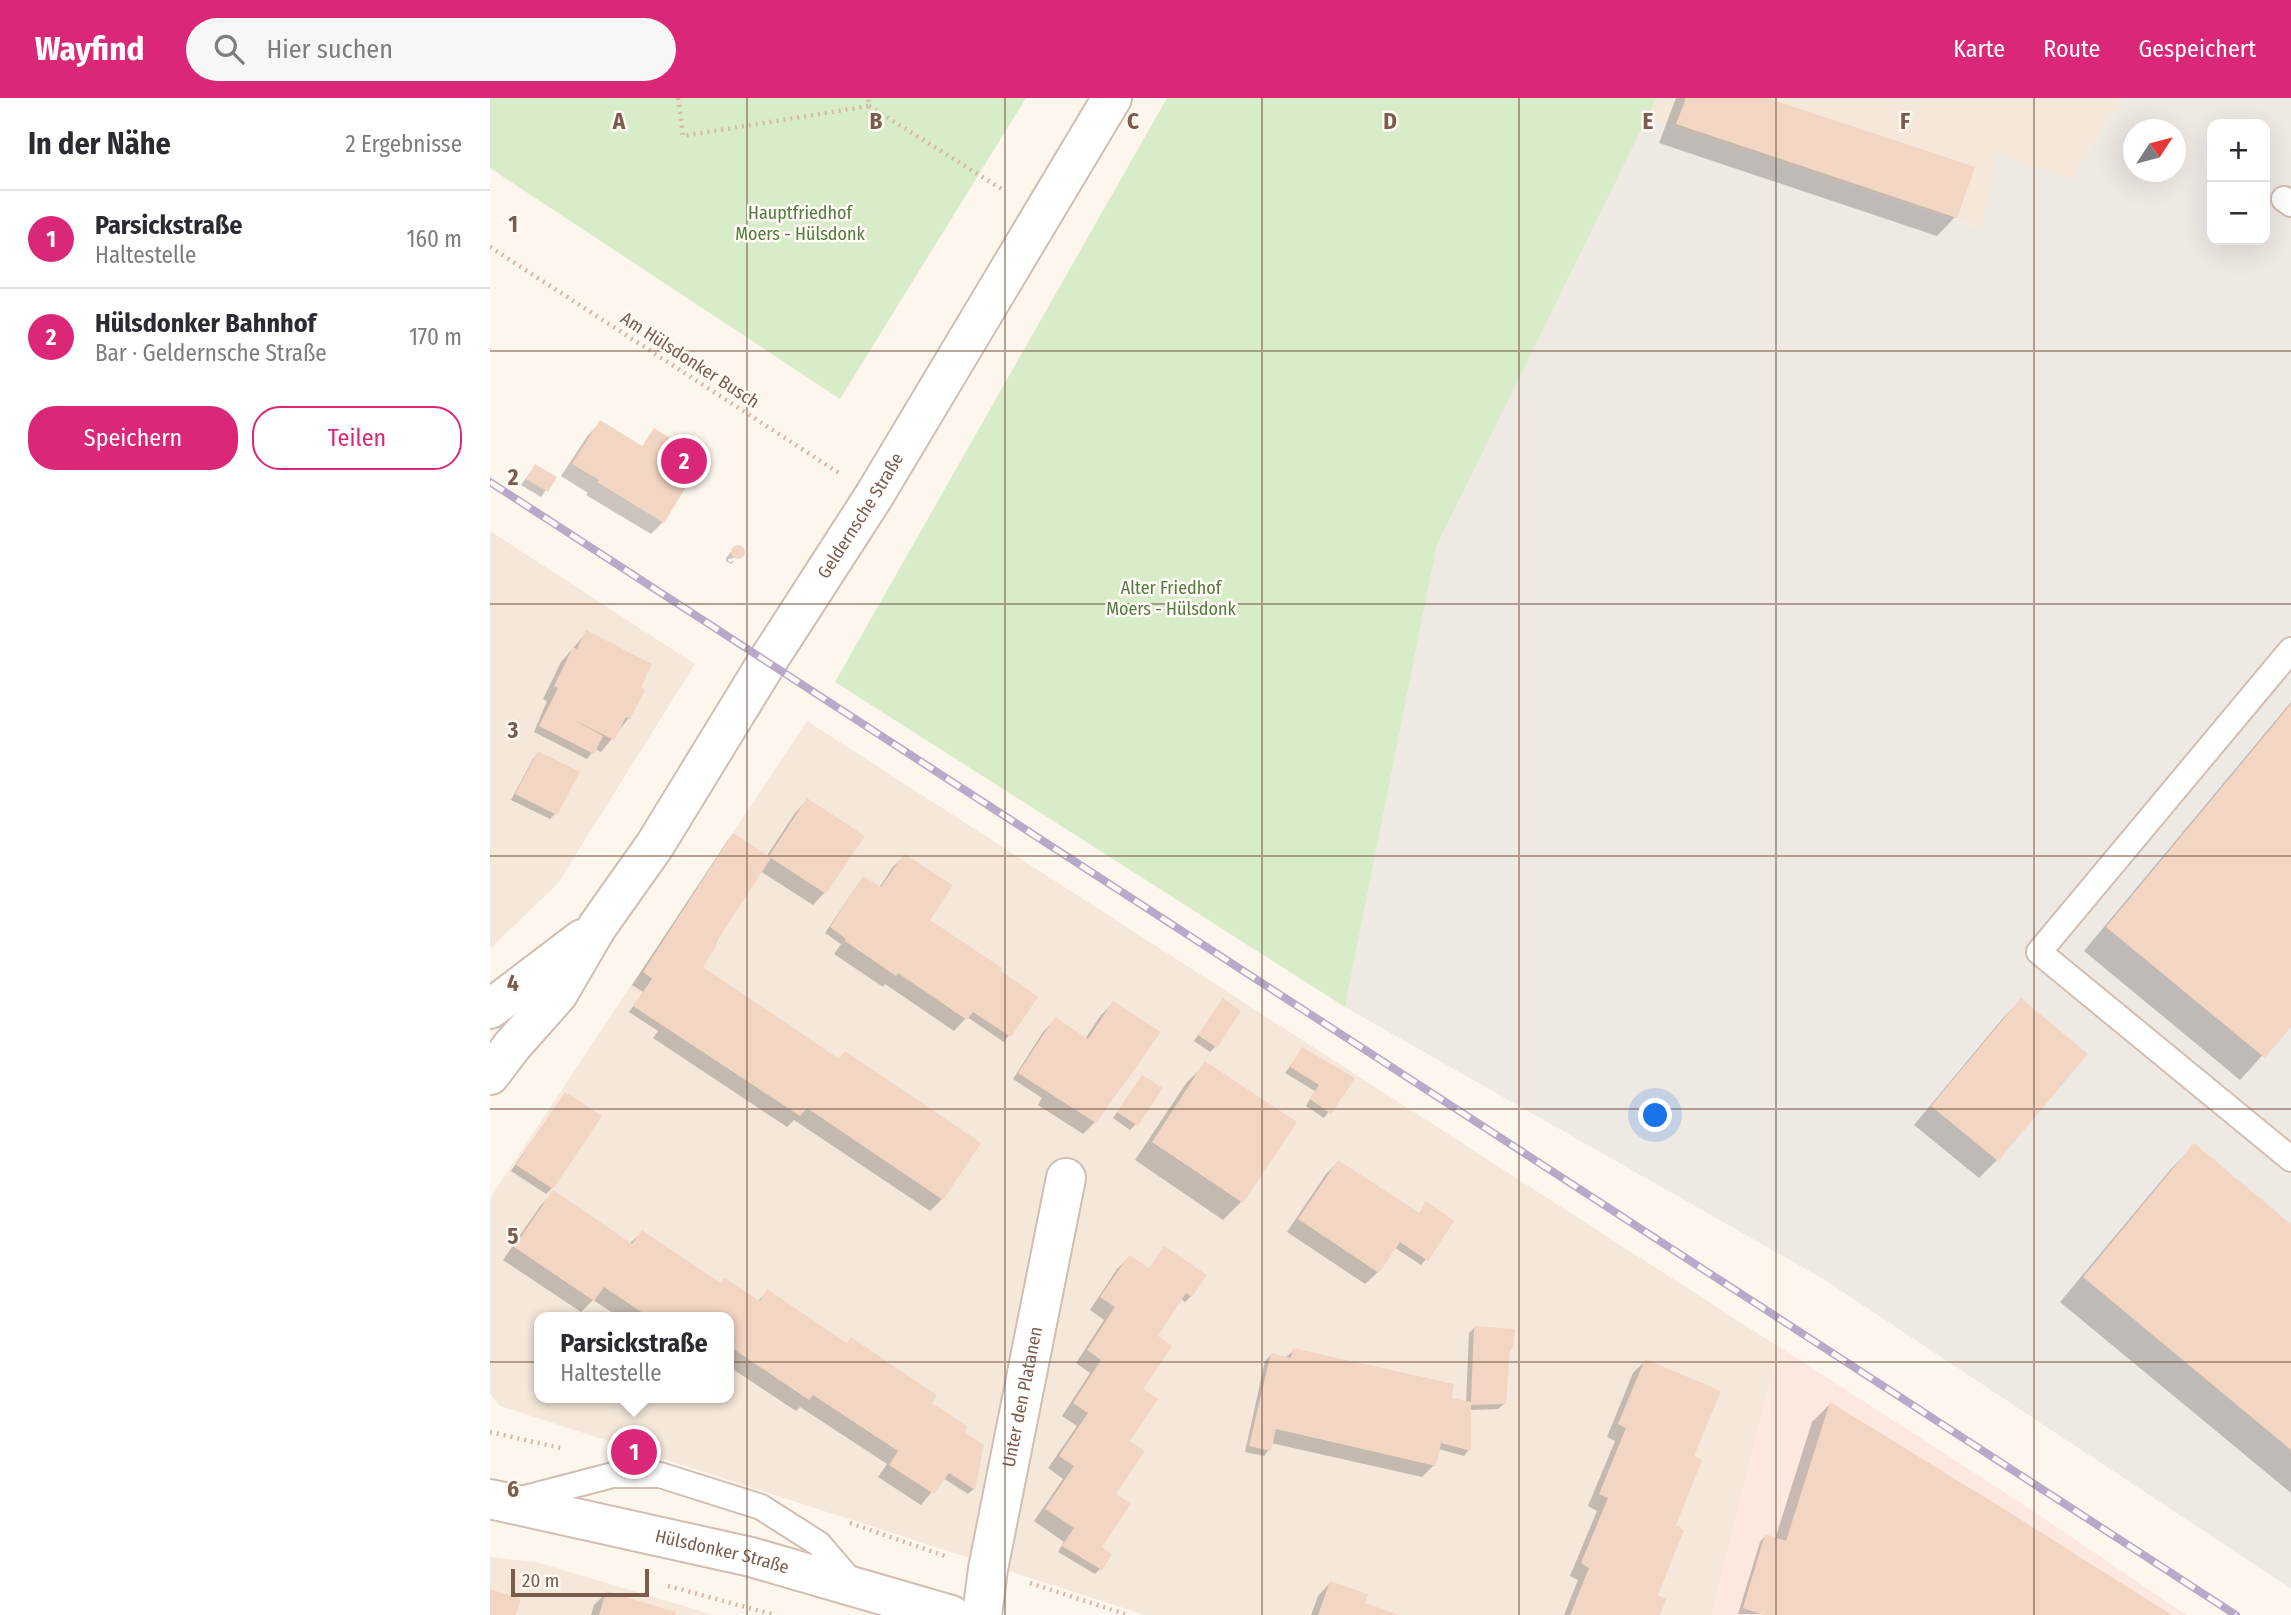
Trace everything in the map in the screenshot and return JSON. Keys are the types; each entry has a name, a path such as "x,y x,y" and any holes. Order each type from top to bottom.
{"street":[{"name":"Geldernsche Straße","path":"497,1060 558,994 597,927 655,845 767,662 874,496 1112,98"},
{"name":"Geldernsche Straße","path":"490,1009 597,927"},
{"name":"Unter den Platanen","path":"982,1615 1066,1178"},
{"name":"Hülsdonker Straße","path":"496,1498 751,1557 951,1615"}],"lane":[{"path":"2288,1150 2039,952 2291,650"},
{"path":"496,1498 612,1475 660,1475 761,1507 818,1544 855,1587"}],"path":[{"path":"678,98 683,136 869,106 1042,214"},
{"path":"868,98 869,106"},
{"name":"Am Hülsdonker Busch","path":"490,247 874,496"}],"shaded area":[{"path":"1657,98 2121,98 2072,179 1982,228 1647,118"},
{"path":"2121,98 2291,98 2291,1589 1825,1280 1345,1007 1437,545 1647,118 1981,228 1997,154 2072,179"},
{"path":"490,531 695,664 558,883 490,949"},
{"path":"807,721 2027,1507 2186,1615 1145,1615 500,1406 490,1394 490,1198"},
{"path":"1778,1346 2027,1507 2186,1615 1711,1615"},
{"path":"490,1557 536,1562 714,1615 490,1615"}],"green space":[{"name":"Hauptfriedhof Moers - Hülsdonk","path":"490,98 1026,98 840,399 490,168"},
{"name":"Alter Friedhof Moers - Hülsdonk","path":"1167,98 1657,98 1437,545 1345,1007 835,682"}],"building":[{"path":"1686,98 1767,98 1975,167 1957,218 1676,124"},
{"path":"600,420 642,446 654,428 703,459 664,523 572,464"},
{"path":"535,464 557,477 548,492 526,479"},
{"path":"738,545 743,547 743,557 738,559 733,557 731,552 733,547"},
{"path":"586,630 652,664 641,687 645,690 630,719 626,717 614,740 572,719 603,736 594,754 539,726 558,688 554,686 573,647 577,649"},
{"path":"2291,704 2291,1027 2265,1058 2106,927"},
{"path":"538,751 580,772 557,815 515,794"},
{"path":"807,798 865,836 826,894 771,858 715,943 717,945 703,967 839,1059 845,1051 981,1143 943,1200 807,1108 800,1116 633,1006 652,979 643,972 733,833 769,856"},
{"path":"904,854 953,885 930,920 1002,968 1001,971 1038,997 1011,1037 973,1012 967,1020 898,973 896,976 845,941 846,939 830,927 863,876 881,887"},
{"path":"1223,998 1241,1011 1217,1048 1198,1035"},
{"path":"2021,998 2088,1054 1998,1161 1931,1106"},
{"path":"1113,1001 1161,1032 1096,1123 1018,1073 1055,1017 1088,1039"},
{"path":"1302,1047 1355,1078 1331,1114 1310,1099 1319,1085 1290,1067"},
{"path":"1205,1061 1297,1122 1243,1203 1152,1142"},
{"path":"1142,1075 1163,1088 1138,1126 1117,1112"},
{"path":"565,1092 602,1116 553,1189 516,1165"},
{"path":"2194,1143 2291,1224 2291,1450 2083,1277"},
{"path":"1338,1160 1419,1213 1426,1201 1454,1221 1428,1261 1400,1242 1379,1273 1298,1219"},
{"path":"553,1190 632,1244 642,1230 721,1283 724,1277 760,1301 767,1289 847,1343 851,1337 937,1395 932,1403 968,1427 965,1432 984,1445 975,1490 949,1473 934,1494 889,1465 898,1451 813,1395 809,1400 734,1349 734,1312 642,1312 604,1287 594,1301 514,1247"},
{"path":"1164,1246 1207,1275 1192,1297 1186,1293 1158,1336 1172,1346 1143,1389 1158,1399 1130,1441 1145,1451 1116,1494 1131,1504 1102,1547 1112,1554 1102,1570 1062,1546 1074,1528 1045,1509 1074,1466 1059,1456 1088,1413 1073,1403 1101,1360 1087,1350 1115,1307 1100,1297 1129,1255 1149,1268"},
{"path":"1474,1326 1515,1329 1513,1349 1510,1349 1506,1404 1471,1405 1471,1451 1441,1443 1436,1466 1276,1429 1271,1451 1249,1446 1271,1353 1291,1358 1293,1348 1454,1384 1452,1398 1471,1402"},
{"path":"1645,1359 1721,1391 1694,1456 1702,1460 1676,1525 1684,1530 1658,1595 1666,1599 1660,1615 1570,1615 1589,1568 1581,1563 1608,1498 1599,1494 1626,1428 1618,1424"},
{"path":"1830,1402 2172,1615 1764,1615 1743,1608 1765,1534 1786,1541"},
{"path":"1330,1581 1368,1594 1365,1603 1399,1615 1318,1615"},
{"path":"490,1589 521,1599 516,1615 490,1615"},
{"path":"606,1591 676,1612 675,1615 599,1615"}],"railway":[{"path":"490,482 2236,1615"}],"place":[{"name":"Hülsdonker Bahnhof","path":"684,461"},
{"name":"Parsickstraße","path":"634,1452"}]}
